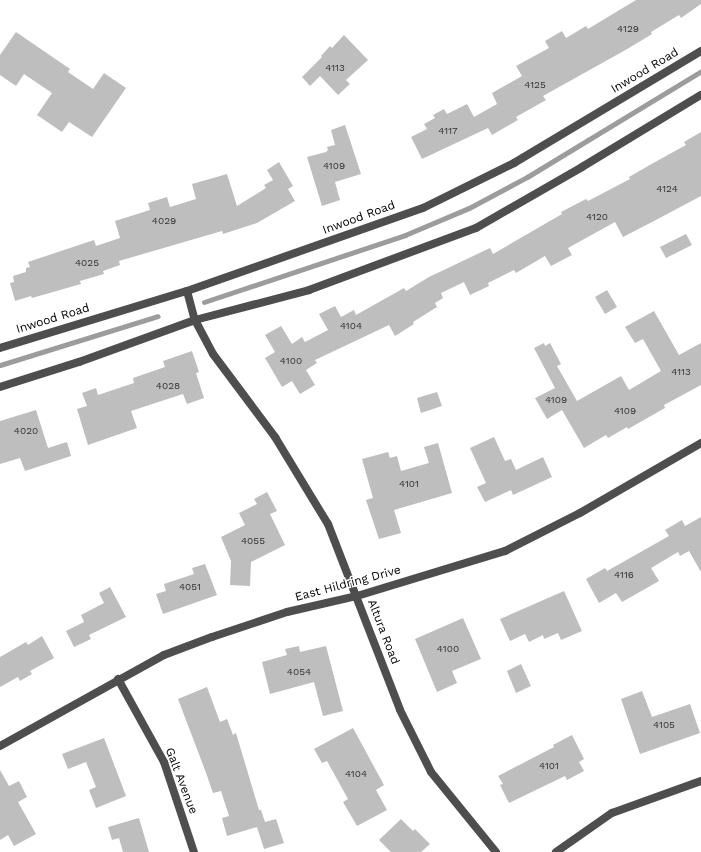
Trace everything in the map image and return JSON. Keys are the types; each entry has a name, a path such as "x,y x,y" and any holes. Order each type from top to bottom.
{"street":[{"name":"Inwood Road","path":"0,348 187,291 423,208 514,163 701,51"},
{"path":"0,387 79,362 194,320 309,290 476,228 701,96"},
{"name":"Altura Road","path":"187,291 194,320 213,354 275,437 328,524 400,710 431,772 496,852"},
{"name":"East Hildring Drive","path":"0,746 118,679 164,655 212,636 287,612 357,596 505,550 580,513 701,443"},
{"name":"Galt Avenue","path":"118,679 164,762 194,852"},
{"path":"556,852 612,813 701,781"}],"building":[{"path":"636,0 701,0 701,4 681,18 679,15 651,32 652,34 629,48 543,96 546,100 516,117 518,120 492,135 488,128 422,159 411,137 427,129 424,124 435,118 433,115 444,109 447,114 467,104 474,117 497,104 492,93 522,76 516,66 549,48 545,41 562,31 566,38 586,26 588,29"},
{"path":"16,32 70,69 68,72 93,89 104,73 126,88 92,137 69,122 62,132 37,115 52,93 24,74 16,86 0,75 0,55"},
{"path":"344,35 368,60 346,80 350,84 338,95 320,76 310,86 302,77 322,57 321,56 330,46 332,48"},
{"path":"345,125 361,174 335,182 340,200 322,206 307,157 326,152 328,150 327,147 335,145 331,130"},
{"path":"701,132 701,196 654,221 623,237 615,222 568,248 572,255 551,266 545,256 516,273 514,270 488,283 489,286 470,295 464,282 441,293 443,298 435,303 437,307 413,322 414,324 395,336 389,325 315,360 317,363 306,370 315,385 300,394 292,381 282,387 265,358 275,352 265,335 281,326 292,344 302,337 305,342 328,330 319,314 335,306 341,317 354,310 356,315 404,288 406,291 429,277 490,248 493,254 562,214 561,212 586,199 588,201 630,179 629,177 686,145 684,142"},
{"path":"279,162 293,186 288,189 295,201 257,223 223,234 222,231 119,261 120,265 103,271 104,274 80,281 81,284 32,298 31,296 15,301 10,283 14,282 13,276 26,272 26,268 30,267 28,262 94,240 96,246 120,238 115,221 150,210 148,203 167,197 170,207 196,199 192,184 227,174 237,206 266,188 264,185 273,180 267,170"},
{"path":"686,234 692,245 666,258 660,247"},
{"path":"607,290 617,307 605,314 595,297"},
{"path":"654,311 679,355 701,343 701,385 664,405 665,408 628,429 627,427 608,438 606,435 584,448 562,410 547,419 535,398 555,388 534,348 544,343 545,346 550,343 561,364 557,366 577,401 621,376 629,390 661,371 643,339 635,343 625,327"},
{"path":"192,351 199,372 196,373 204,398 187,404 183,394 131,411 137,428 88,445 77,409 87,406 82,393 96,388 98,395 134,383 133,378 165,367 163,361"},
{"path":"437,392 442,406 421,413 417,398"},
{"path":"36,410 48,448 67,442 71,456 25,471 20,458 0,464 0,421"},
{"path":"494,437 505,461 511,459 516,470 543,457 552,477 513,495 511,490 485,502 477,487 486,483 470,448"},
{"path":"438,443 452,493 394,510 401,533 379,539 366,500 373,498 362,459 388,452 390,458 397,456 401,471 429,463 424,447"},
{"path":"267,492 277,511 270,514 285,545 251,562 250,586 230,585 231,561 221,537 245,525 239,513 257,504 254,499"},
{"path":"701,517 701,572 689,551 680,556 678,552 651,568 659,581 622,602 616,593 599,603 586,579 605,568 607,571 669,536 665,530 682,520 685,526"},
{"path":"205,564 217,595 163,614 156,594 166,591 164,584 194,574 192,568"},
{"path":"110,587 126,617 89,635 91,639 74,647 66,631 84,622 81,615 104,603 99,593"},
{"path":"564,591 582,631 561,640 558,633 544,639 543,635 529,642 525,634 510,641 500,619"},
{"path":"463,618 481,659 452,671 457,683 437,692 415,639"},
{"path":"42,636 54,658 30,671 32,674 20,681 18,677 0,687 0,657 26,642 28,645"},
{"path":"299,646 300,652 326,646 343,711 323,716 314,682 270,694 262,662 287,655 285,649"},
{"path":"521,664 531,686 516,693 507,671"},
{"path":"207,687 220,722 227,719 233,735 236,733 259,810 261,810 265,822 276,819 284,843 264,849 257,827 227,836 222,818 229,816 221,791 213,793 178,699"},
{"path":"642,691 652,717 690,704 700,733 640,754 621,699"},
{"path":"353,728 384,785 376,790 387,810 357,826 343,802 348,799 327,761 322,763 314,749"},
{"path":"572,735 584,759 579,762 584,771 567,780 565,776 509,803 500,785 503,784 498,776 554,747 553,745"},
{"path":"104,738 126,796 96,808 89,790 96,787 86,762 68,769 62,754"},
{"path":"0,770 9,786 19,781 27,797 18,802 36,834 14,846 8,835 0,840"},
{"path":"139,818 149,852 123,852 119,838 112,840 108,827"},
{"path":"401,819 413,831 415,829 430,844 421,852 391,852 379,840"}],"waterway":[{"path":"204,302 405,235 469,208 527,177 701,71"},
{"path":"0,365 158,316"}]}
